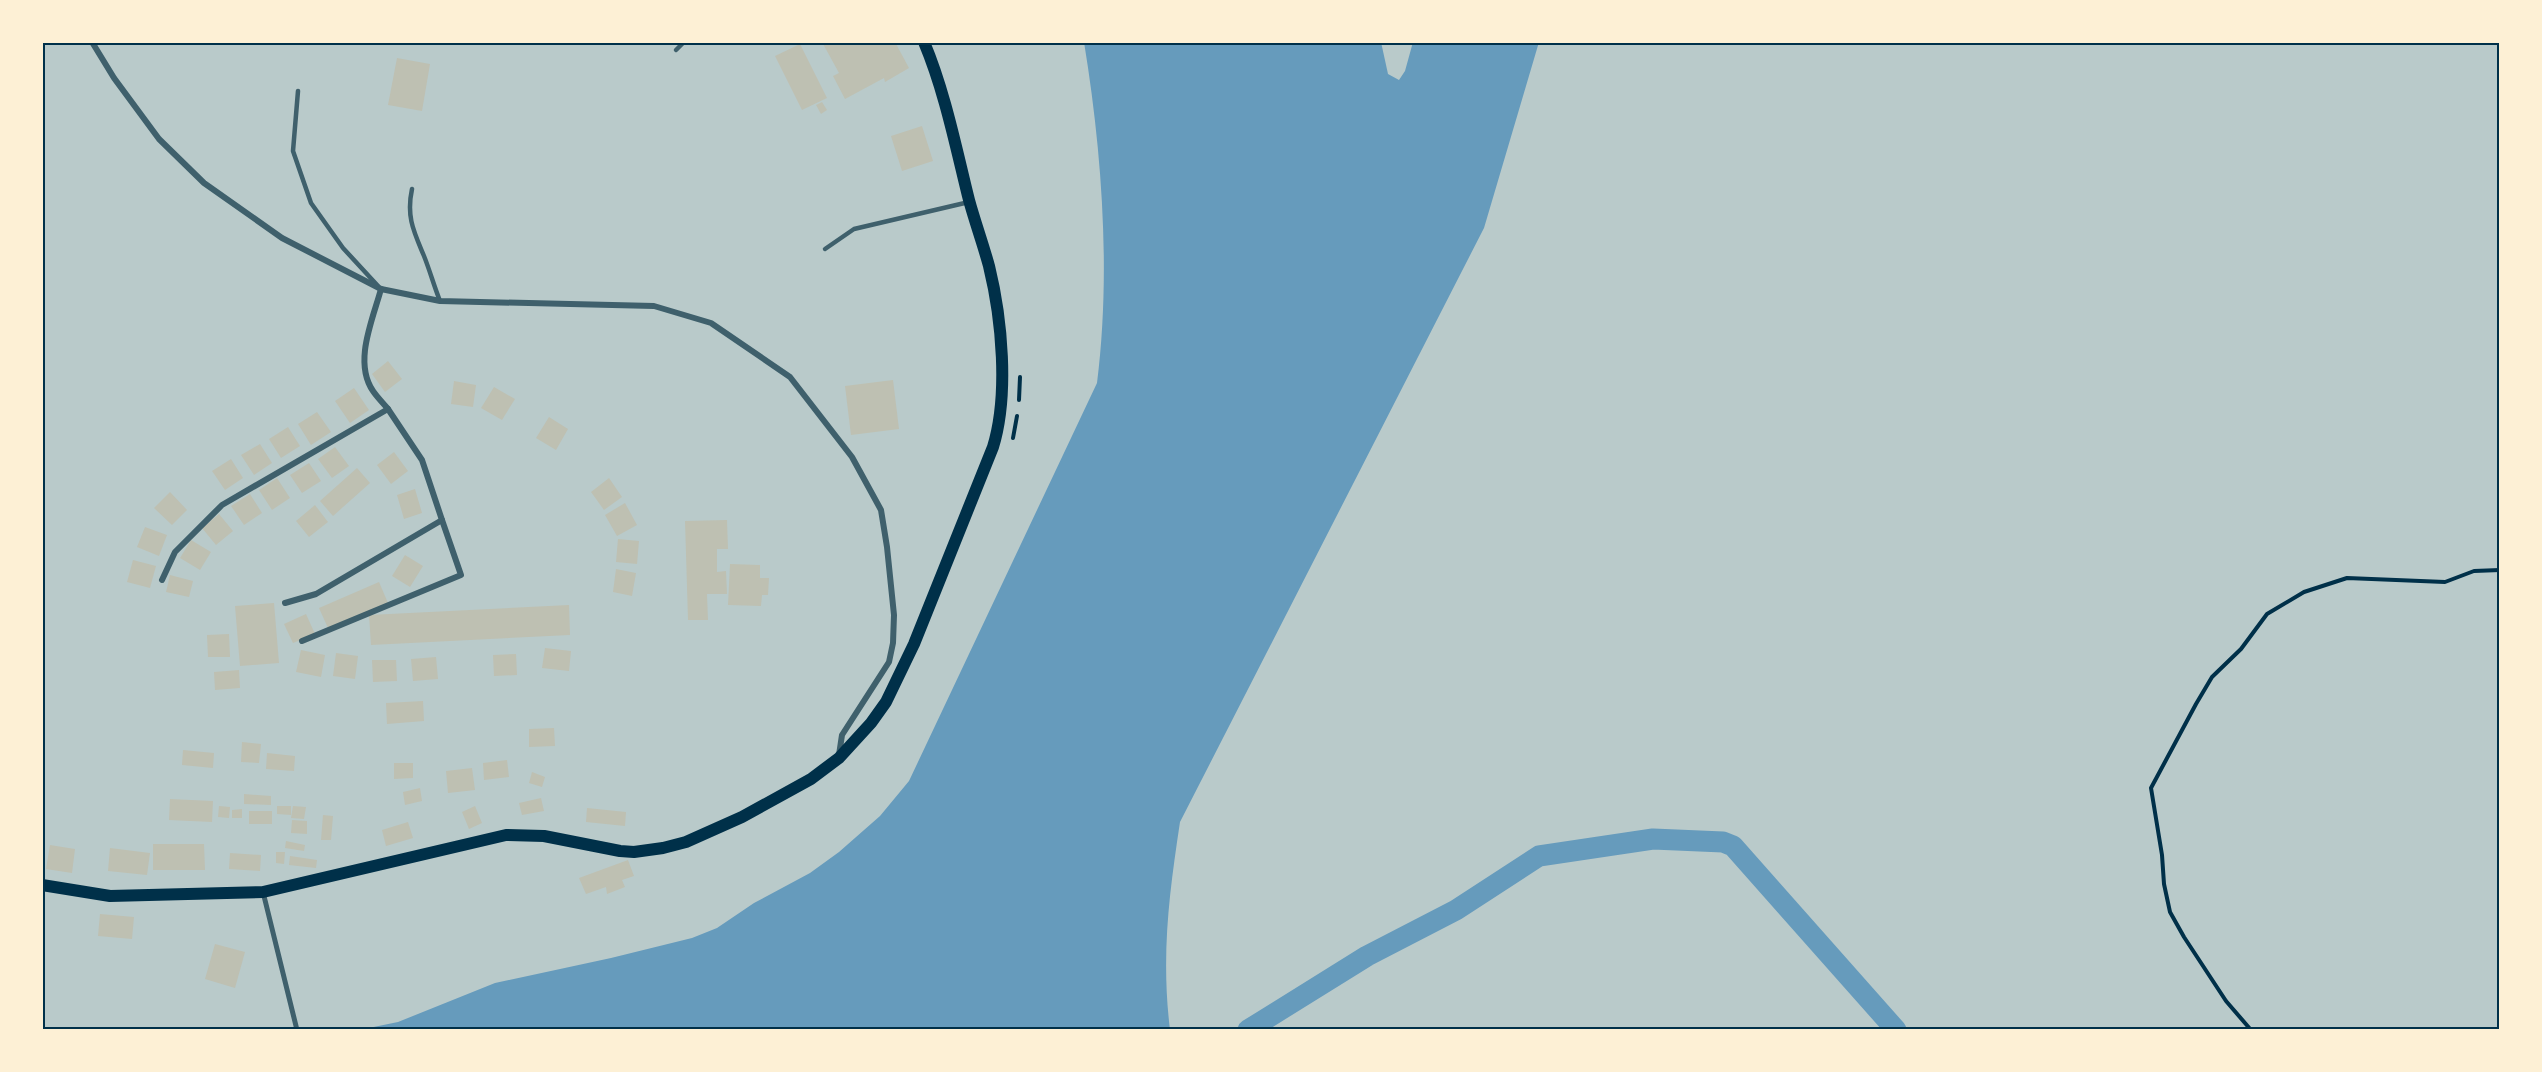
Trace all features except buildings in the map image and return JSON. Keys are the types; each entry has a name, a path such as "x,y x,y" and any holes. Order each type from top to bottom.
{"main road":[{"path":"42,885 110,896 263,892 506,835 544,836 620,852 663,848 686,842 742,817 811,778 839,758 871,723 899,679 998,430 1002,382 996,312 989,267 938,82 924,42"}],"street":[{"path":"92,42 114,78 159,139 204,183 282,238 381,289 440,301 654,306 711,323 790,377 852,458 880,510 890,568 894,615 893,643 889,662 842,735 839,758"},
{"path":"302,641 461,575 422,460 388,409 372,390 367,377 364,357 381,289"},
{"path":"162,580 175,552 222,505 388,409"},
{"path":"285,603 316,594 442,520"},
{"path":"263,892 297,1030"}],"lane":[{"path":"676,50 684,42"},
{"path":"298,91 293,151 311,203 343,248 381,289"},
{"path":"412,189 410,209 414,237 423,254 440,301"},
{"path":"825,249 854,229 970,202"}],"path":[{"path":"1012,440 1016,430 1020,374"},
{"path":"2251,1030 2226,1001 2184,937 2170,912 2165,892 2162,855 2151,788 2196,704 2212,677 2241,650 2267,614 2304,592 2346,578 2445,582 2474,571 2500,570"}],"shaded area":[{"path":"42,42 2500,42 2500,1030 42,1030"}],"water":[{"path":"1084,42 1381,42 1388,74 1399,80 1405,71 1413,42 1539,42 1484,228 1180,822 1166,951 1170,1030 359,1030 398,1022 495,983 692,938 717,928 754,903 810,873 839,852 880,816 909,781 1097,383 1103,299 1103,213 1096,126"}],"waterway":[{"path":"1248,1030 1367,956 1456,910 1539,856 1653,839 1723,842 1733,846 1896,1030"}]}
